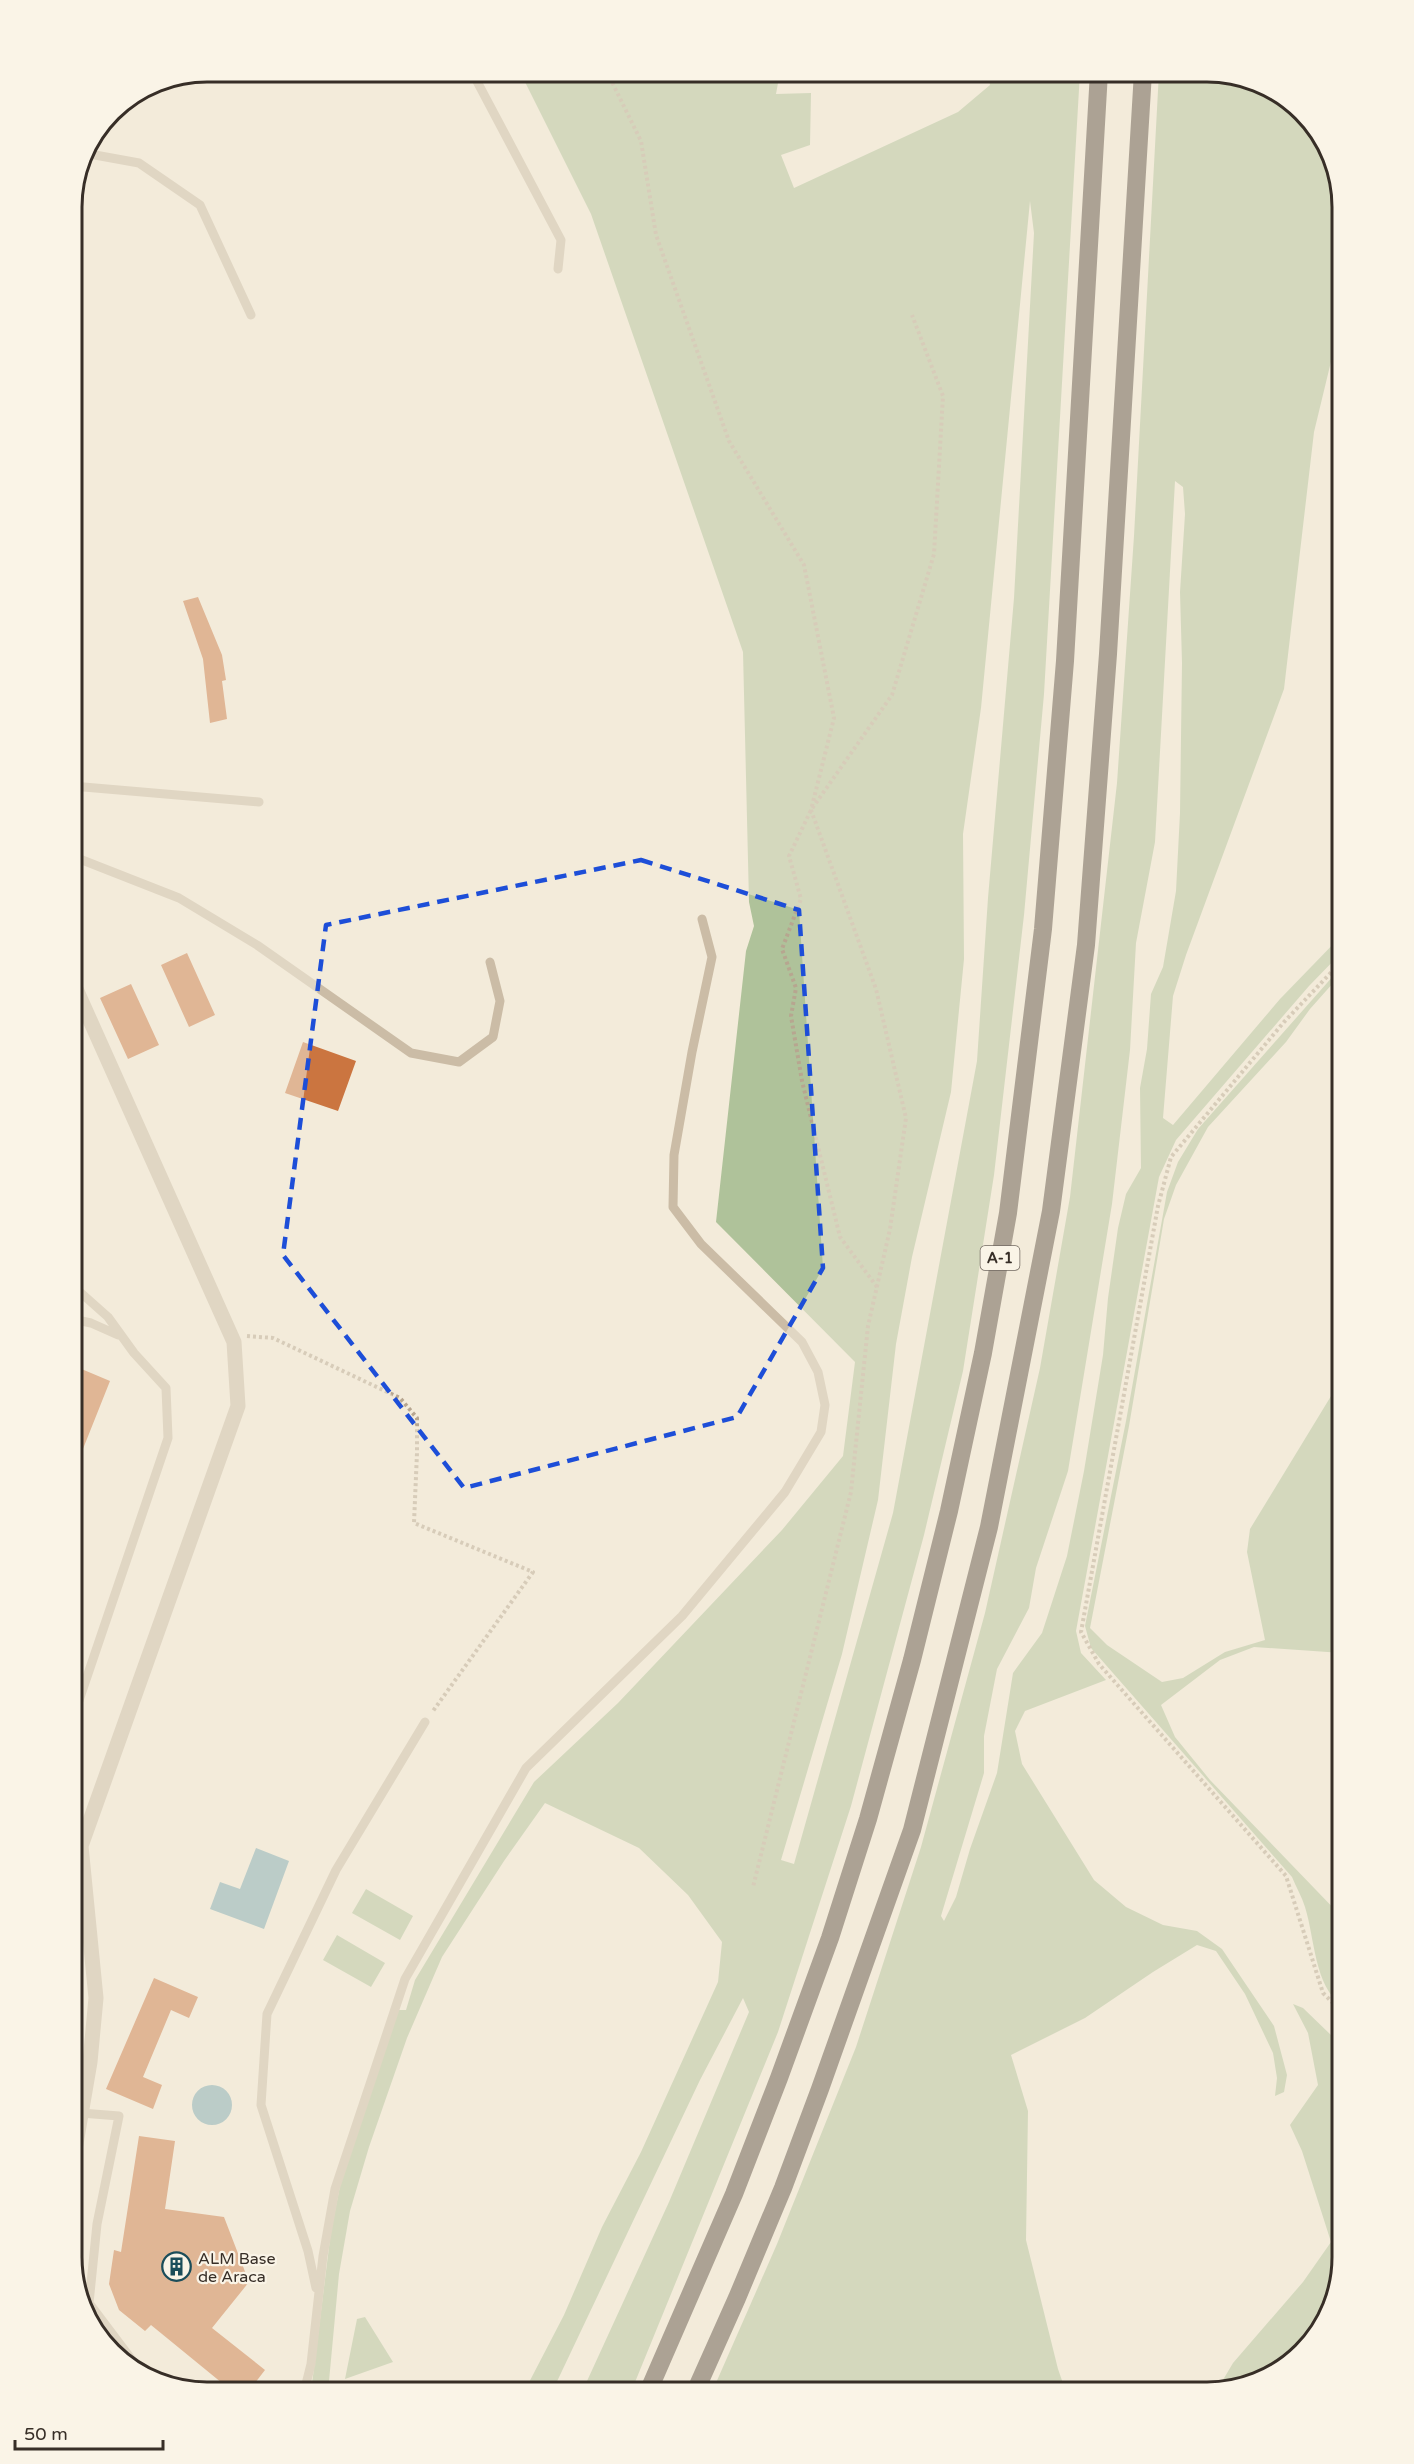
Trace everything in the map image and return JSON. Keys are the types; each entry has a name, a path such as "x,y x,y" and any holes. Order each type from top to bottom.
{"highway":[{"name":"A-1","path":"653,2381 734,2194 779,2078 833,1927 868,1819 915,1648 949,1511 983,1353 1008,1213 1043,929 1065,661 1099,83"},
{"name":"A-1","path":"700,2381 783,2188 825,2078 912,1830 989,1527 1046,1234 1086,945 1108,654 1142,83"}],"street":[{"path":"82,1843 238,1406 234,1342 83,1004"},
{"path":"82,1858 96,1998 90,2062 82,2107"}],"lane":[{"path":"478,83 561,240 558,270"},
{"path":"94,155 139,163 200,205 251,315"},
{"path":"83,787 259,802"},
{"path":"83,859 179,898 257,945 411,1053 459,1062 493,1037 500,1001 490,962"},
{"path":"307,2381 311,2364 322,2256 334,2189 405,1979 526,1768 682,1616 785,1492 821,1432 825,1405 818,1372 802,1342 701,1244 673,1207 674,1155 712,957 702,919"},
{"path":"82,1294 108,1317 166,1388 168,1438 82,1691"},
{"path":"82,1321 111,1330 124,1339"},
{"path":"318,2296 308,2251 261,2105 267,2014 336,1870 425,1722"},
{"path":"82,2113 119,2116 97,2224 90,2297"},
{"path":"94,2310 125,2351"}],"path":[{"path":"612,83 640,141 656,235 729,441 804,565 834,718 811,810 876,989 906,1118 890,1229 868,1326 851,1492 753,1887"},
{"path":"877,1288 840,1237 802,1081 791,1016 796,988 782,949 801,899 789,856 811,810 892,695 934,554 943,396 912,315"},
{"path":"1332,972 1284,1022 1171,1157 1158,1206 1081,1632 1099,1664 1286,1876 1323,1993 1332,2002"},
{"path":"231,1335 273,1338 400,1398 417,1418 414,1523 533,1572 425,1722"}],"highlighted area":[{"path":"641,860 799,910 823,1268 737,1417 464,1488 283,1255 326,925"}],"green space":[{"path":"526,83 778,83 776,94 811,93 810,145 781,155 794,188 958,112 990,83 1079,83 1044,694 1024,915 994,1175 963,1371 924,1535 851,1806 778,2032 635,2381 587,2381 669,2202 749,2012 743,1998 700,2080 557,2381 530,2381 564,2315 602,2227 641,2152 718,1982 722,1942 688,1895 639,1848 545,1803 504,1861 442,1957 407,2038 369,2147 350,2211 339,2274 329,2381 312,2381 331,2231 343,2171 398,2010 406,2010 415,1980 534,1782 618,1703 782,1530 843,1456 855,1362 716,1222 746,951 754,926 749,902 743,652 591,214","holes":["1030,201 1034,233 1014,598 988,898 977,1061 893,1513 794,1864 781,1860 842,1654 878,1500 896,1344 912,1257 951,1092 964,959 963,834 981,708"]},
{"path":"1158,83 1231,85 1262,95 1289,113 1310,138 1325,167 1332,207 1332,357 1314,432 1284,689 1173,996 1163,1118 1173,1125 1280,999 1332,945 1332,962 1176,1140 1159,1177 1076,1631 1081,1653 1106,1680 1025,1711 1015,1731 1022,1764 1094,1880 1126,1907 1163,1925 1197,1931 1222,1949 1274,2026 1287,2075 1284,2092 1275,2096 1277,2078 1273,2053 1245,1994 1216,1951 1197,1945 1085,2018 1011,2055 1028,2111 1026,2240 1062,2382 717,2382 777,2244 856,2047 921,1847 985,1613 1040,1368 1070,1197 1117,783 1134,536","holes":["1175,481 1183,487 1185,514 1180,592 1182,663 1180,813 1176,891 1163,967 1151,994 1147,1049 1140,1088 1141,1168 1126,1194 1118,1228 1103,1355 1067,1556 1042,1633 1013,1673 997,1773 956,1897 944,1921 941,1916 984,1773 984,1736 997,1669 1029,1608 1036,1568 1068,1471 1112,1204 1130,1050 1136,943 1155,842"]},
{"path":"1332,977 1332,984 1286,1042 1208,1127 1176,1185 1164,1219 1129,1426 1090,1628 1107,1645 1162,1682 1183,1678 1225,1652 1265,1640 1247,1552 1250,1529 1332,1394 1332,1652 1254,1647 1220,1660 1161,1705 1175,1737 1210,1780 1332,1907 1332,1995 1321,1974 1305,1907 1292,1877 1091,1648 1085,1626 1126,1421 1167,1192 1178,1162 1198,1129"},
{"path":"366,1889 413,1916 400,1940 352,1913"},
{"path":"337,1935 385,1963 371,1987 323,1960"},
{"path":"1293,2004 1303,2008 1332,2036 1332,2257 1327,2289 1315,2319 1306,2333 1289,2351 1262,2369 1223,2380 1233,2363 1303,2282 1331,2242 1302,2151 1290,2125 1318,2085 1308,2033"},
{"path":"365,2317 393,2362 345,2379 357,2319"}],"water":[{"path":"256,1848 289,1861 264,1929 210,1909 220,1882 240,1889"},
{"path":"212,2085 220,2086 226,2091 231,2097 231,2113 226,2119 220,2124 212,2125 204,2124 198,2119 193,2113 192,2105 193,2097 198,2091 204,2086"}],"building":[{"path":"198,597 222,655 226,680 222,681 227,719 210,723 203,659 183,601"},
{"path":"187,953 215,1015 189,1027 161,965"},
{"path":"131,984 159,1045 128,1059 100,998"},
{"path":"303,1042 356,1061 338,1111 285,1093"},
{"path":"82,1369 110,1381 82,1450"},
{"path":"154,1978 198,1997 189,2018 171,2010 143,2077 162,2085 153,2109 106,2089"},
{"name":"ALM Base de Araca","path":"139,2136 175,2141 165,2209 224,2217 249,2282 212,2328 265,2370 256,2381 220,2381 151,2325 145,2331 119,2310 109,2284 114,2250 121,2252"}],"place":[{"name":"ALM Base de Araca","path":"177,2267"}]}
